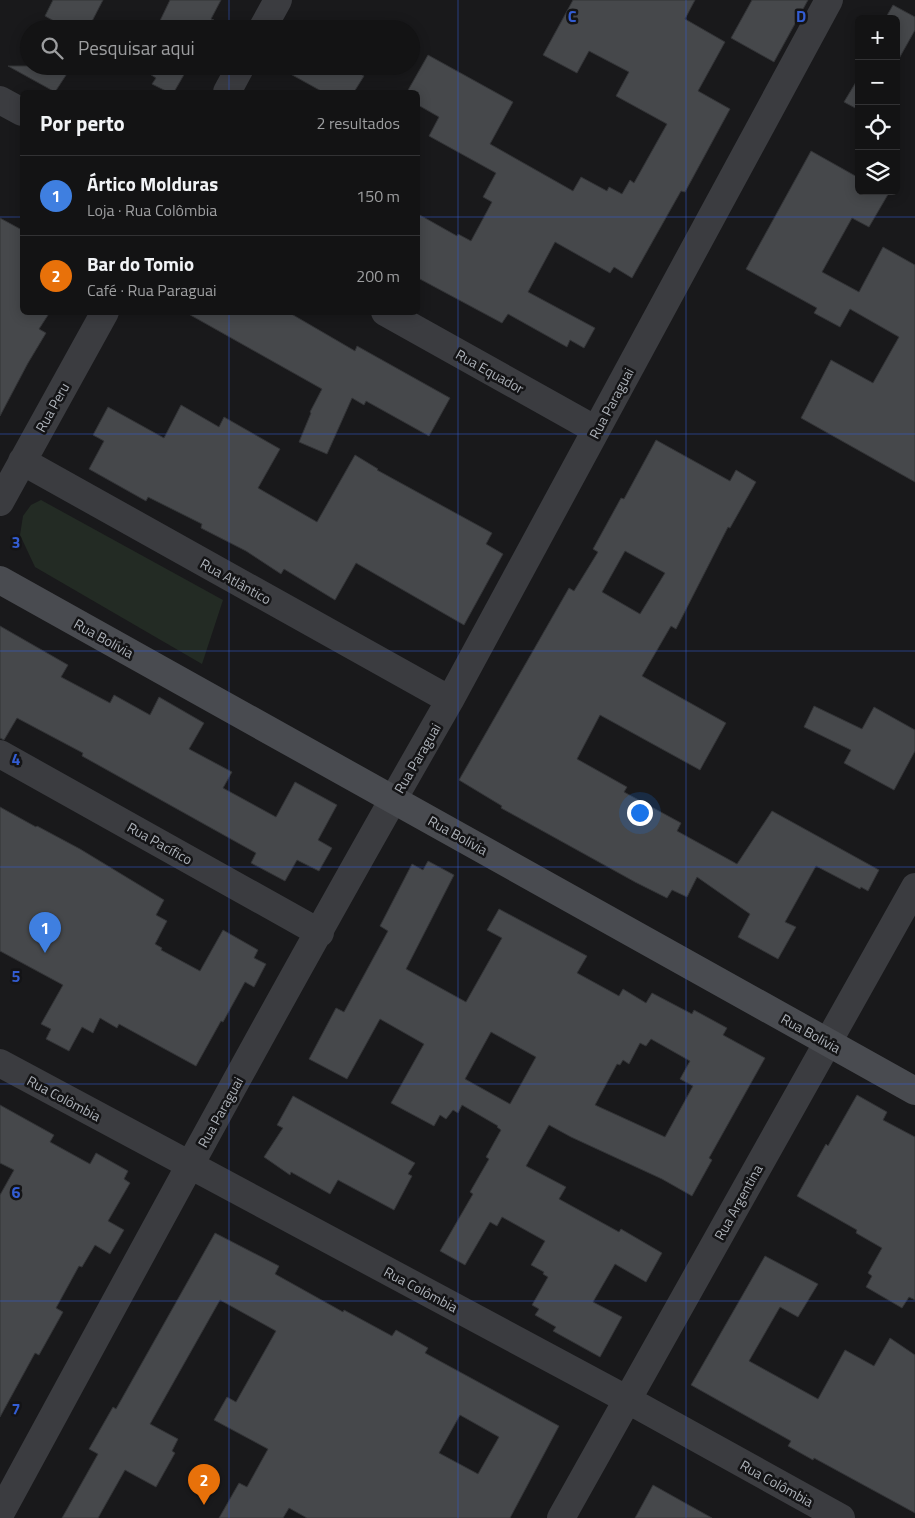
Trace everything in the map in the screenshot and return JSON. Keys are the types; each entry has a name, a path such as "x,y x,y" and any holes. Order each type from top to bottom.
{"street":[{"path":"267,20 278,0"},
{"name":"Rua Paraguai","path":"0,1514 190,1166 450,700 829,0"},
{"path":"227,90 236,75"},
{"path":"0,100 20,111"},
{"name":"Rua Peru","path":"0,502 103,315"},
{"name":"Rua Equador","path":"390,315 596,430"},
{"name":"Rua Atlântico","path":"22,461 450,700"},
{"name":"Rua Bolívia","path":"0,580 915,1091"},
{"name":"Rua Pacífico","path":"0,754 320,933"},
{"name":"Rua Argentina","path":"561,1518 915,887"},
{"name":"Rua Colômbia","path":"0,1063 628,1400 841,1518"}],"shaded area":[{"path":"41,500 223,600 202,664 35,567 20,535 23,516 31,505"}],"building":[{"path":"53,0 103,0 93,20 52,20 45,16"},
{"path":"170,0 221,0 211,19 214,20 160,20"},
{"path":"573,0 695,0 685,19 725,42 698,91 730,109 685,192 681,191 632,278 614,267 610,273 555,242 528,292 595,328 584,348 570,340 567,347 508,314 502,323 420,279 420,215 457,236 458,234 471,241 492,202 483,197 496,173 429,136 439,117 420,106 420,90 408,90 417,75 420,75 420,69 428,55 513,102 490,144 573,191 581,177 607,191 609,187 622,194 630,180 634,183 667,124 616,96 629,72 589,51 577,73 543,55"},
{"path":"752,0 808,0 774,62 731,38"},
{"path":"893,5 915,17 915,30 900,57 900,15 887,15"},
{"path":"8,66 20,66 20,73"},
{"path":"24,75 66,75 56,90 51,90"},
{"path":"151,75 184,75 175,90 164,90 152,84 156,78"},
{"path":"292,75 364,76 355,90 319,90"},
{"path":"855,84 855,108 844,102"},
{"path":"811,151 855,176 855,195 888,195 869,227 852,218 822,272 859,292 883,247 915,265 915,482 801,418 831,360 873,383 899,337 850,309 840,327 814,313 817,308 746,269"},
{"path":"0,218 20,229 20,315 48,315 39,329 46,333 0,416"},
{"path":"190,315 293,315 355,351 357,346 450,398 429,436 366,401 364,405 352,398 327,454 299,442 310,412 322,389"},
{"path":"181,405 219,427 224,417 280,449 258,488 317,522 355,455 377,470 492,533 486,544 503,554 464,625 356,563 335,600 284,569 281,574 246,551 201,528 202,524 148,497 146,501 89,469 104,441 93,435 108,407 164,438"},
{"path":"656,440 730,481 736,470 756,482 730,528 728,527 676,629 671,626 642,676 726,723 700,770 600,715 577,759 627,787 624,792 681,823 677,831 737,864 772,811 879,870 868,891 861,887 860,889 816,866 785,922 796,927 778,959 738,937 750,914 697,877 687,897 672,890 667,898 501,808 502,806 459,780 569,588 574,591 598,552 593,549 621,498 624,499","holes":["625,551 665,573 640,614 602,592"]},
{"path":"0,626 68,665 61,677 110,703 114,695 150,715 159,697 204,723 189,749 232,772 223,788 276,817 295,782 337,805 318,840 332,848 319,871 297,860 285,881 251,863 256,853 82,756 83,753 17,718 4,740 0,738"},
{"path":"814,706 862,729 874,707 915,730 915,751 894,790 844,763 851,750 804,727"},
{"path":"0,807 80,849 164,900 156,915 167,921 155,944 162,948 161,950 200,971 223,930 258,950 254,958 266,964 254,987 245,982 196,1066 119,1024 117,1028 100,1018 93,1033 82,1027 69,1051 46,1039 51,1029 41,1024 63,985 0,951"},
{"path":"428,861 454,875 406,969 466,1002 502,938 487,930 499,909 587,956 577,973 619,996 623,989 646,1003 652,993 692,1014 694,1010 727,1028 723,1035 765,1058 709,1158 712,1160 692,1196 662,1179 549,1125 526,1166 566,1187 559,1199 619,1232 621,1229 662,1253 646,1282 615,1264 593,1302 622,1317 600,1357 553,1331 556,1327 535,1315 539,1309 532,1305 548,1277 543,1274 544,1272 531,1265 545,1241 502,1217 497,1226 490,1222 465,1265 440,1251 473,1194 470,1192 489,1159 486,1157 501,1130 498,1126 462,1105 458,1113 453,1110 446,1119 440,1115 434,1126 391,1103 424,1044 380,1019 347,1079 309,1059 336,1008 344,1012 388,931 380,926 412,864 423,870","holes":["491,1032 536,1057 510,1104 465,1079","651,1039 690,1061 680,1079 693,1086 665,1137 595,1105 617,1064 620,1065 623,1060 629,1064 640,1043 646,1046"]},
{"path":"857,1095 887,1112 883,1120 915,1137 915,1300 909,1297 902,1308 866,1287 872,1276 868,1273 882,1248 856,1233 857,1230 797,1196 826,1144 828,1146"},
{"path":"293,1096 415,1163 408,1174 412,1176 394,1210 338,1180 330,1194 291,1172 290,1175 264,1157 283,1128 277,1125"},
{"path":"0,1105 54,1135 50,1142 90,1164 96,1153 128,1171 124,1179 130,1183 108,1221 124,1230 110,1254 95,1245 82,1267 79,1266 56,1308 63,1312 39,1355 35,1353 0,1417 0,1195 14,1170 0,1163"},
{"path":"215,1233 279,1266 275,1274 343,1312 344,1310 392,1336 396,1330 428,1348 425,1353 559,1426 510,1518 307,1518 289,1508 283,1518 219,1518 239,1483 247,1487 268,1449 214,1420 227,1397 236,1402 276,1331 220,1300 150,1424 178,1439 172,1451 175,1453 156,1487 125,1470 98,1518 62,1518 98,1454 89,1449 113,1407 116,1409","holes":["460,1415 499,1437 478,1474 439,1453"]},
{"path":"765,1256 818,1284 798,1317 780,1307 749,1361 818,1399 845,1350 874,1366 890,1338 915,1355 915,1513 814,1458 813,1460 788,1446 791,1441 691,1385"},
{"path":"653,1485 712,1518 635,1518"}],"place":[{"name":"Ártico Molduras","path":"45,953"},
{"name":"Bar do Tomio","path":"204,1505"}]}
